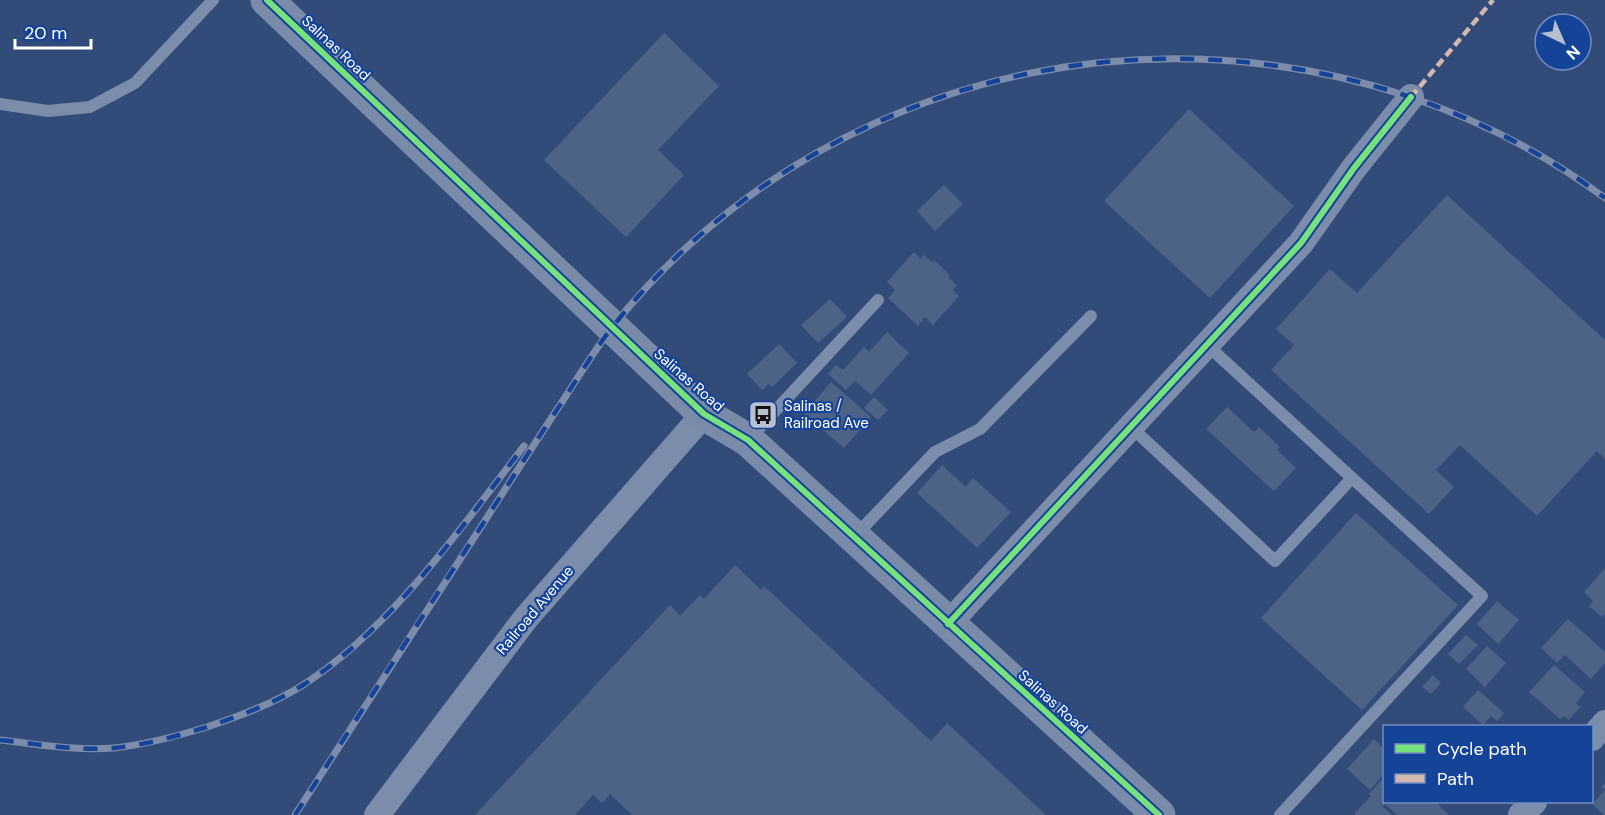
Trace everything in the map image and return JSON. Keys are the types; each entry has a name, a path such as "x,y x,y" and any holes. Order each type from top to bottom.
{"main road":[{"name":"Salinas Road","path":"267,0 704,414 748,440 1160,815"}],"street":[{"path":"948,624 1301,243 1354,168 1411,97"},
{"name":"Railroad Avenue","path":"377,815 526,618 704,414"},
{"path":"1593,737 1605,723"},
{"path":"1521,815 1532,803"}],"lane":[{"path":"0,104 48,111 90,107 135,83 213,0"},
{"path":"748,440 878,300"},
{"path":"855,536 935,452 980,429 1090,316"},
{"path":"1207,345 1482,596 1280,815"},
{"path":"1131,427 1275,561 1352,478"}],"building":[{"path":"664,33 719,86 658,150 684,175 626,237 544,160"},
{"path":"1189,109 1294,206 1210,298 1104,201"},
{"path":"944,185 963,204 935,231 917,211"},
{"path":"1447,195 1605,340 1605,459 1597,451 1537,516 1460,445 1436,470 1454,487 1429,514 1271,370 1294,345 1276,329 1330,269 1357,293"},
{"path":"914,252 921,259 924,255 933,263 934,260 957,285 953,290 959,296 933,325 925,317 918,326 888,298 895,290 887,282"},
{"path":"830,299 847,317 818,343 801,325"},
{"path":"887,332 909,353 871,395 855,381 846,390 828,374 836,365 843,370 864,347 869,352"},
{"path":"779,344 797,363 772,387 769,384 762,390 747,374"},
{"path":"831,382 871,417 844,448 804,414"},
{"path":"874,397 888,410 878,420 864,408"},
{"path":"1227,407 1254,432 1259,427 1280,447 1277,450 1296,468 1274,491 1206,429"},
{"path":"942,465 966,487 973,478 1011,512 977,548 917,493"},
{"path":"1356,513 1458,605 1362,710 1261,618"},
{"path":"735,565 761,590 764,586 931,741 947,723 1046,815 632,815 610,794 602,803 593,795 575,815 475,815 670,605 680,616 700,595 704,599"},
{"path":"1605,568 1605,614 1602,617 1589,606 1593,601 1584,592"},
{"path":"1497,601 1519,620 1498,644 1477,624"},
{"path":"1568,619 1605,652 1605,663 1591,679 1565,655 1557,663 1541,648"},
{"path":"1466,635 1478,645 1459,664 1448,654"},
{"path":"1487,646 1506,663 1485,687 1466,669"},
{"path":"1554,665 1585,692 1576,703 1580,707 1569,720 1564,716 1560,719 1529,692"},
{"path":"1433,675 1441,683 1431,694 1422,687"},
{"path":"1478,690 1504,713 1497,721 1491,716 1483,725 1463,707"},
{"path":"1374,739 1383,748 1383,775 1370,790 1347,769"},
{"path":"1383,778 1383,803 1436,803 1449,815 1397,815 1385,804 1383,807 1392,815 1355,815 1371,796 1369,794"},
{"path":"1605,790 1605,815 1593,803"}],"railway":[{"path":"295,815 587,363 614,325 670,263 732,209 800,162 873,124 949,94 1029,73 1111,62 1194,59 1249,63 1304,70 1357,82 1410,97 1461,116 1559,167 1605,198"},
{"path":"0,740 85,749 137,745 207,727 256,709 292,692 335,662 395,606 449,543 524,446"}],"marked path":[{"path":"1411,97 1493,0"}],"cycle path":[{"path":"267,0 704,414 748,440 1159,815"},
{"path":"948,624 1301,243 1354,168 1411,97"}],"place":[{"name":"Salinas / Railroad Ave","path":"763,415"}]}
